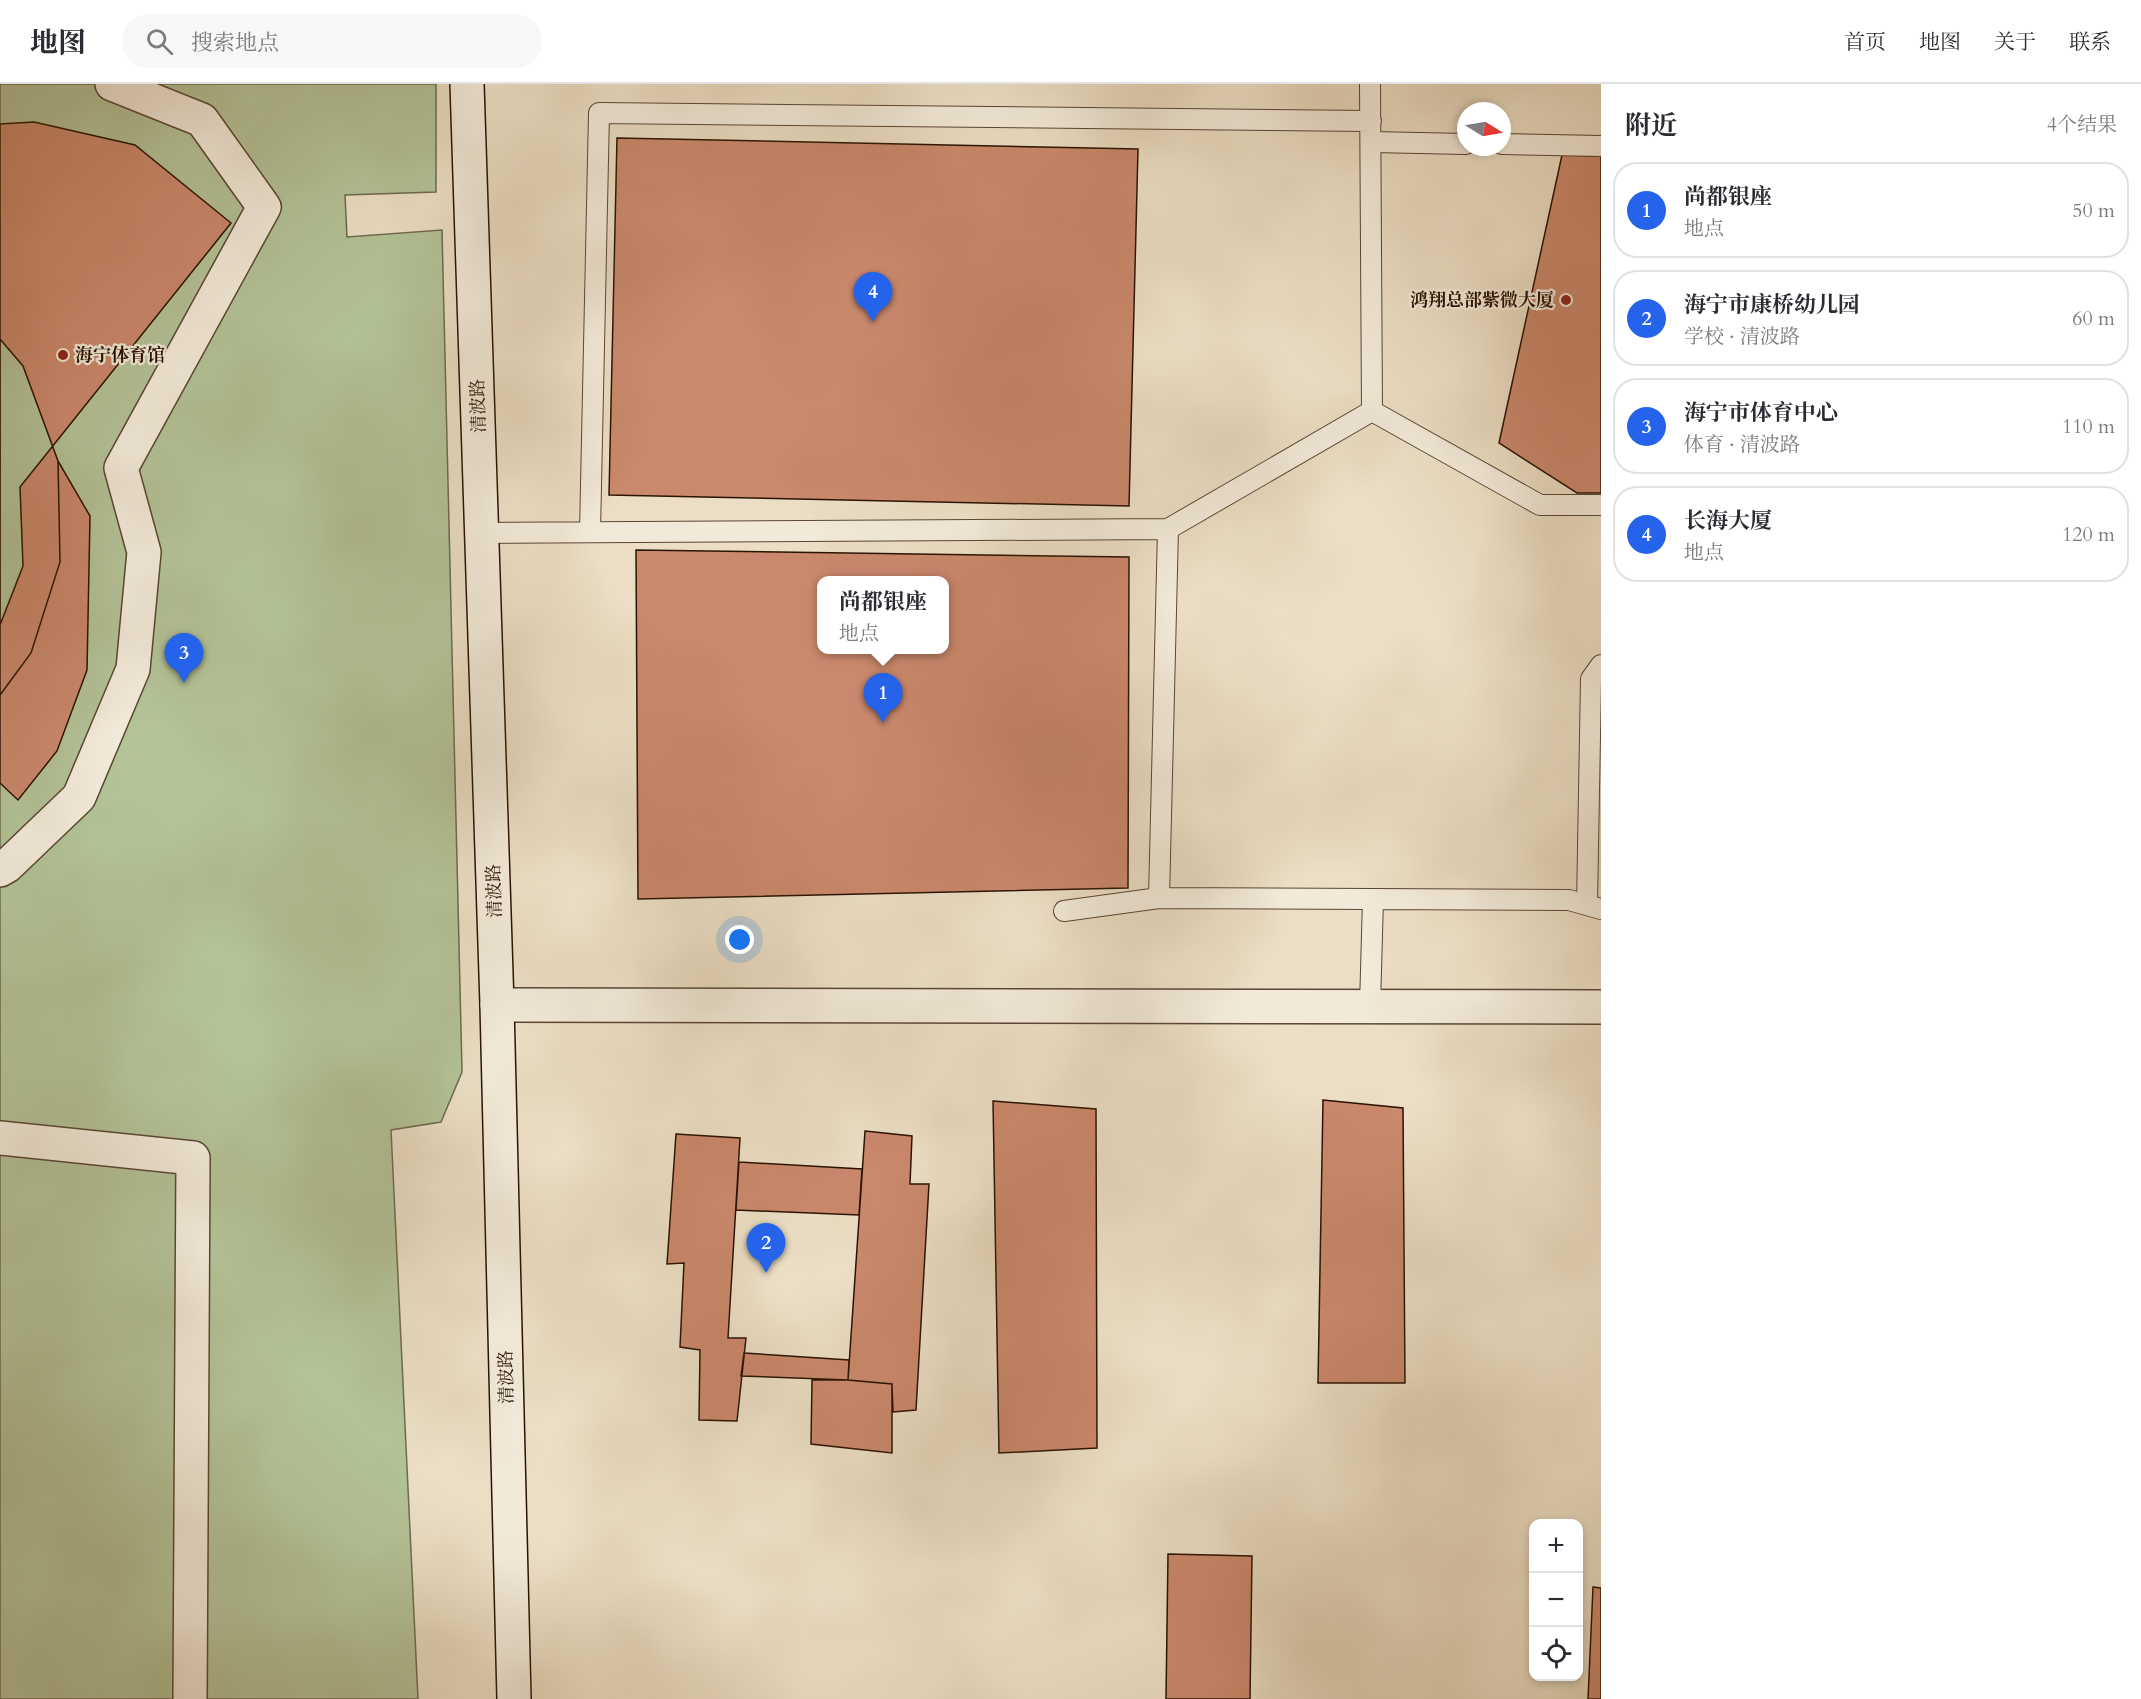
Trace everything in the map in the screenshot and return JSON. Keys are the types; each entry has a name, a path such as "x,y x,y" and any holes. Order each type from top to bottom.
{"street":[{"path":"0,870 7,866 79,797 132,669 144,552 121,468 264,207 202,120 112,84"},
{"name":"清波路","path":"467,84 497,1005 514,1699"},
{"path":"497,1005 1601,1007"},
{"path":"0,1138 193,1158 190,1699"}],"lane":[{"path":"1370,84 1372,411"},
{"path":"590,532 599,113 1371,122"},
{"path":"1372,142 1457,144"},
{"path":"1511,144 1601,146"},
{"path":"482,533 1168,529 1372,411"},
{"path":"1372,411 1540,505 1601,505"},
{"path":"1159,898 1168,529"},
{"path":"1064,911 1159,898 1569,900 1594,907 1591,679 1601,665"},
{"path":"1370,1006 1373,899"}],"green space":[{"path":"0,84 436,84 436,192 345,195 347,237 442,230 462,1072 441,1122 391,1130 418,1699 0,1699"}],"building":[{"name":"海宁体育馆","path":"34,122 135,145 231,223 20,487 23,566 0,625 0,124"},
{"path":"617,138 1138,149 1129,506 609,495"},
{"name":"鸿翔总部紫微大厦","path":"1562,155 1601,156 1601,493 1577,493 1499,443"},
{"path":"0,339 23,366 58,461 60,562 31,653 0,695"},
{"path":"58,461 90,516 87,670 57,751 18,800 0,783 0,695 31,653 60,562"},
{"path":"636,550 1129,557 1128,888 638,899"},
{"path":"1323,1100 1403,1108 1405,1383 1318,1383"},
{"path":"993,1101 1096,1109 1097,1448 999,1453"},
{"path":"865,1131 912,1136 910,1184 929,1184 916,1410 893,1412 892,1384 848,1380"},
{"path":"676,1134 740,1138 728,1338 746,1338 737,1421 699,1420 700,1350 680,1347 684,1263 667,1264"},
{"path":"739,1162 862,1169 859,1215 736,1210"},
{"path":"744,1353 849,1360 848,1380 741,1376"},
{"path":"812,1380 892,1384 892,1453 811,1444"},
{"path":"1168,1554 1252,1556 1250,1699 1166,1699"},
{"path":"1593,1587 1601,1588 1601,1699 1588,1699"}],"place":[{"name":"鸿翔总部紫微大厦","path":"1566,300"},
{"name":"长海大厦","path":"873,322"},
{"name":"海宁体育馆","path":"63,355"},
{"name":"海宁市体育中心","path":"184,683"},
{"name":"尚都银座","path":"883,723"},
{"name":"海宁市康桥幼儿园","path":"766,1273"}]}
